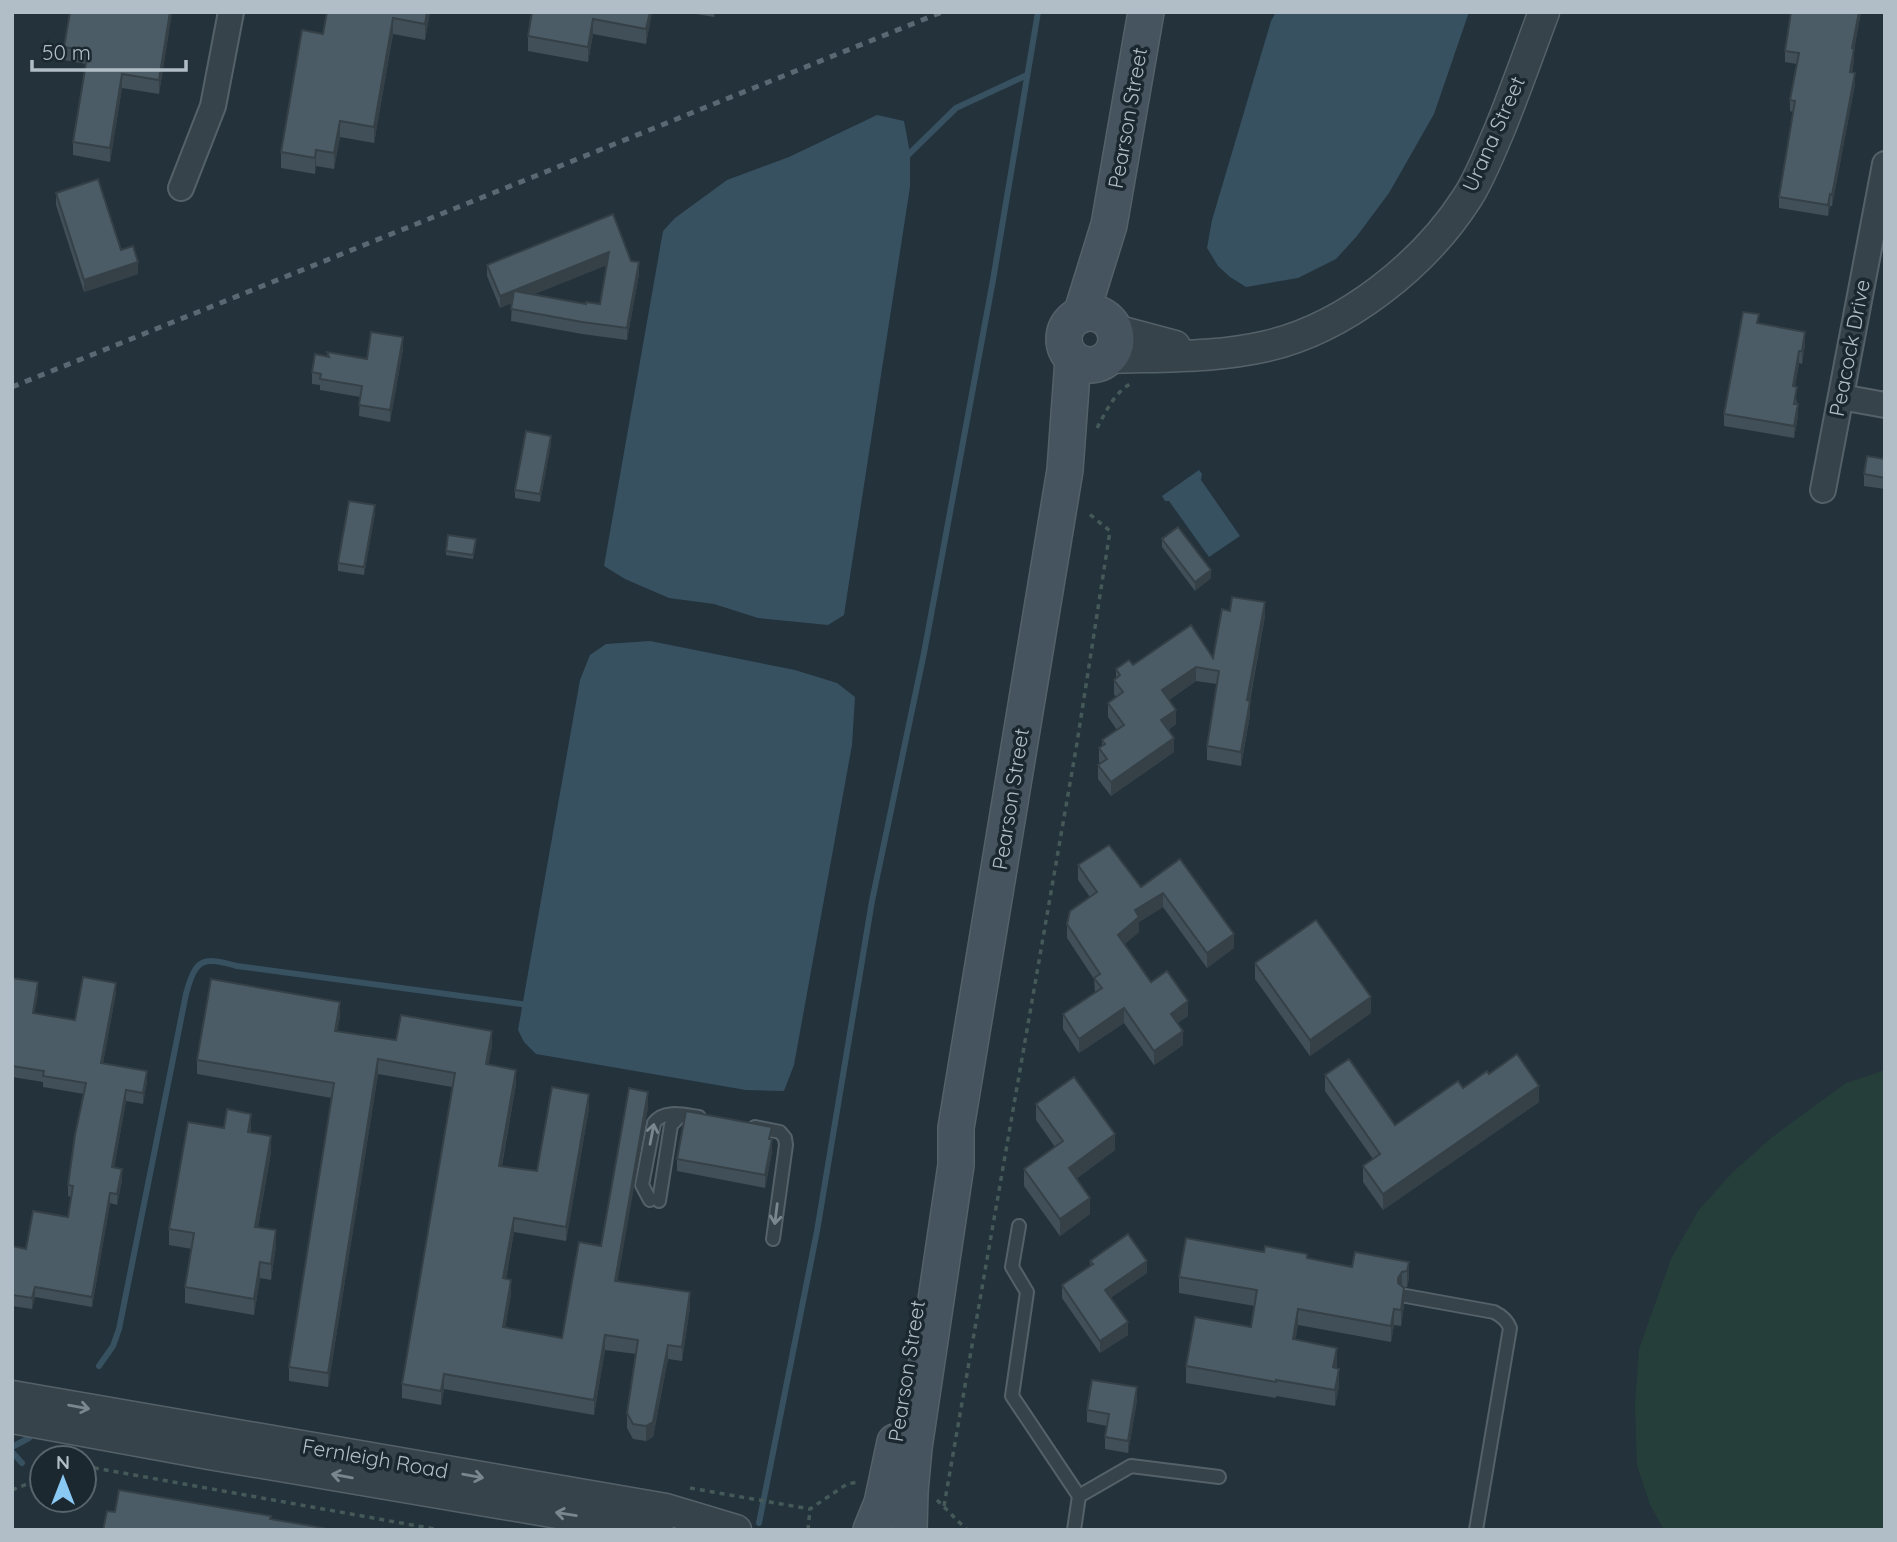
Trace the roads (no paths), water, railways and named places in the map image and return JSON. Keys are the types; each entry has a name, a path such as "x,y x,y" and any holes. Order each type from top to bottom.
{"main road":[{"name":"Pearson Street","path":"909,1530 914,1448 956,1165 956,1128 1065,470 1097,341 1109,225 1146,12"},
{"name":"Pearson Street","path":"871,1530 890,1473 943,1164 956,1128"}],"street":[{"path":"181,188 213,106 231,12"},
{"name":"Urana Street","path":"1097,341 1209,355 1267,346 1300,336 1328,323 1382,289 1440,235 1468,197 1488,158 1544,12"},
{"name":"Peacock Drive","path":"1823,490 1885,165"},
{"path":"1841,397 1885,405"},
{"name":"Fernleigh Road","path":"12,1396 666,1509 736,1530"},
{"name":"Fernleigh Road","path":"12,1418 658,1530"}],"lane":[{"path":"685,1115 671,1125 654,1200 642,1185 654,1122 662,1115 685,1115 714,1120"},
{"path":"740,1125 780,1132 785,1138 773,1239"},
{"path":"1019,1226 1012,1267 1027,1292 1013,1396 1079,1496 1074,1530"},
{"path":"1406,1296 1494,1312 1502,1316 1510,1328 1476,1530"},
{"path":"1079,1496 1131,1466 1219,1477"}],"water":[{"path":"1276,12 1469,12 1434,114 1389,193 1357,236 1336,259 1298,278 1246,287 1218,266 1207,248 1212,220 1271,21"},
{"path":"877,115 904,121 910,153 910,187 844,615 828,625 758,618 714,604 669,598 625,579 604,566 663,231 675,218 727,180 789,157"},
{"path":"1199,470 1202,474 1201,480 1240,536 1209,557 1169,501 1165,501 1162,496"},
{"path":"650,641 795,670 837,683 855,697 852,745 794,1065 784,1091 746,1090 536,1054 524,1042 518,1030 580,680 590,655 606,644"}],"waterway":[{"path":"759,1523 817,1231 872,901 924,653 993,280 1038,12"},
{"path":"906,157 956,108 1027,75"},
{"path":"99,1366 113,1346 119,1329 186,994 193,973 202,963 216,961 528,1005"},
{"path":"12,1447 29,1438"},
{"path":"12,1452 22,1463"}],"railway":[{"path":"12,387 942,12"}]}
